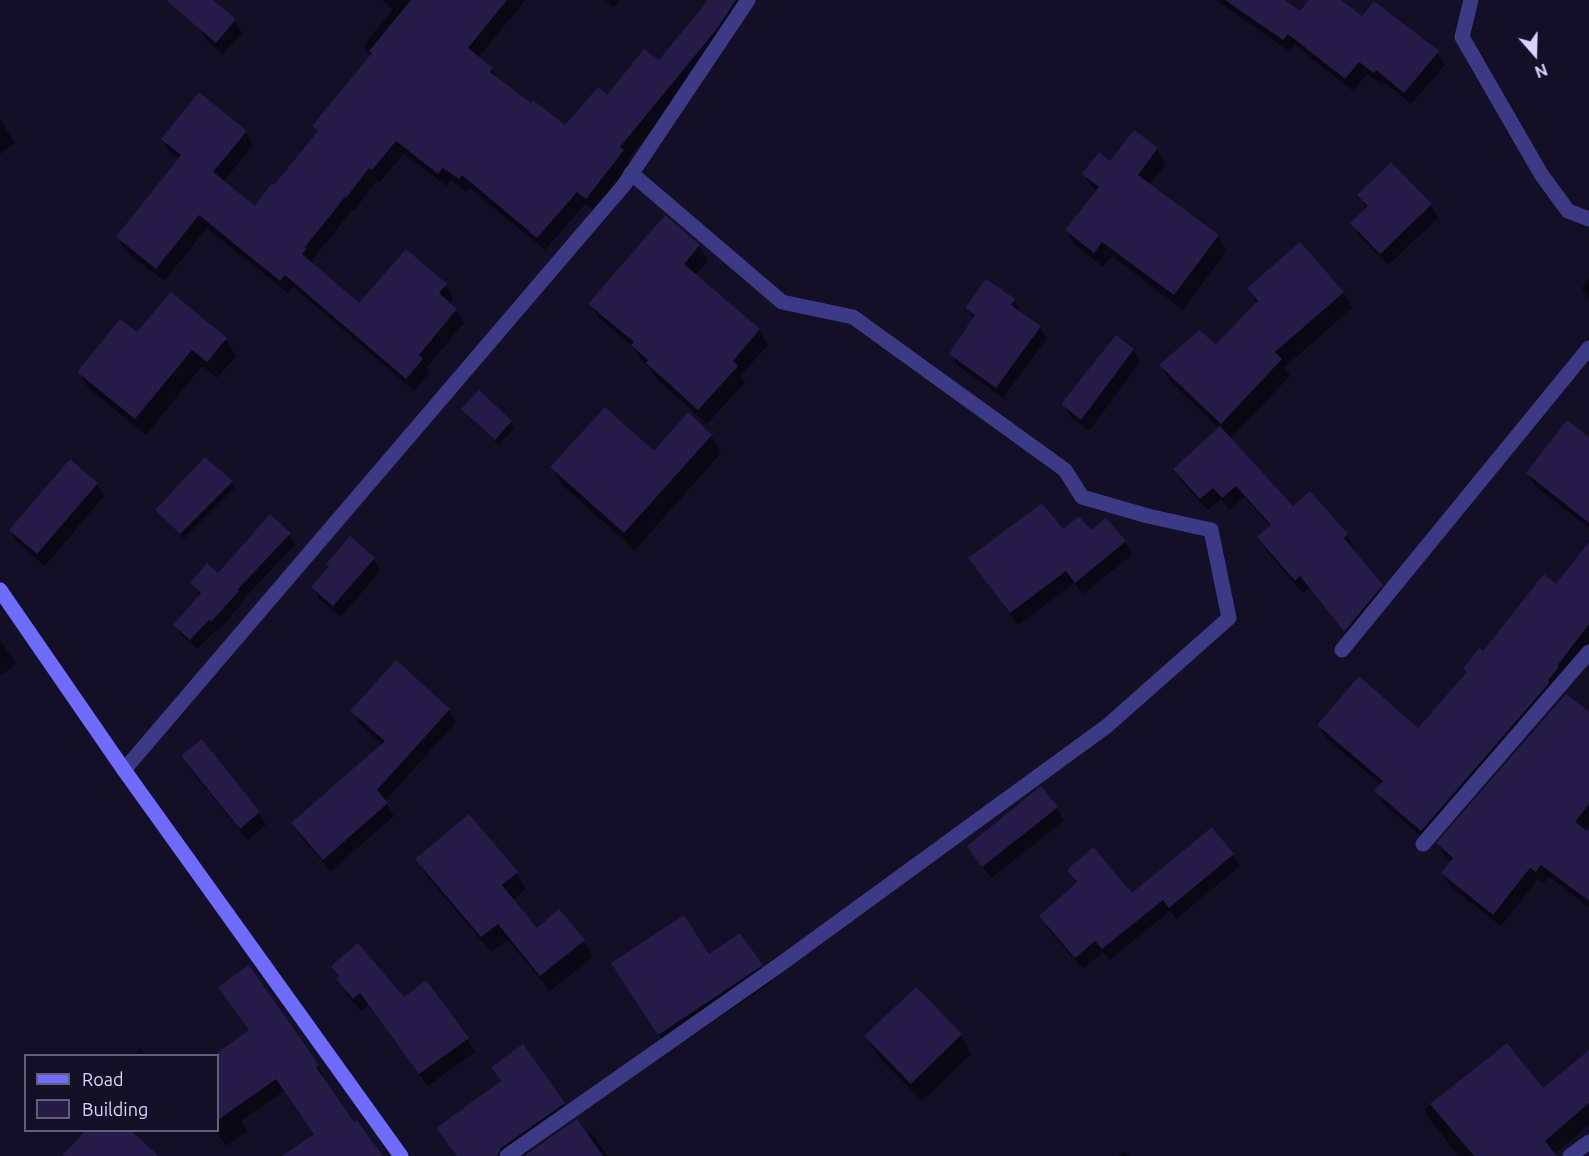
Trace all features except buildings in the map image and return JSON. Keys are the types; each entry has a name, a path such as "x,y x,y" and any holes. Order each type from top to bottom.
{"street":[{"path":"124,770 624,185 748,0"},
{"path":"1471,0 1462,37 1541,174 1568,211 1589,219"},
{"path":"507,1156 777,966 1107,726 1229,618 1211,530 1148,516 1082,497 1065,470 853,317 782,302 631,173"},
{"path":"1342,650 1589,348"},
{"path":"0,590 124,770 401,1156"},
{"path":"1423,844 1589,652"},
{"path":"1570,1156 1589,1142"}]}
